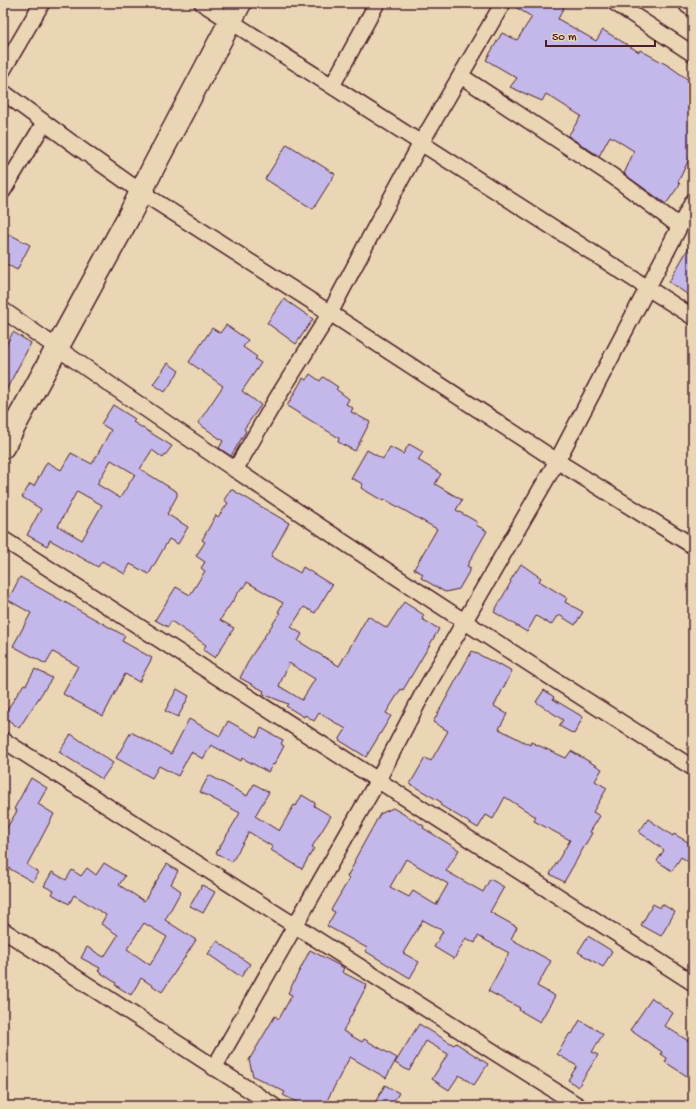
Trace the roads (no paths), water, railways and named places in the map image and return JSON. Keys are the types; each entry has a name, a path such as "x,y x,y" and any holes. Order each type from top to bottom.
{"main road":[{"path":"3,447 128,218 236,12"}],"street":[{"path":"3,70 42,3"},
{"path":"202,3 236,12 332,86 693,318"},
{"path":"332,86 377,3"},
{"path":"235,470 277,398 330,313 421,144 503,3"},
{"path":"615,3 693,54"},
{"path":"461,76 614,177 679,226"},
{"path":"3,92 141,192 557,461 693,546"},
{"path":"3,191 44,123"},
{"path":"214,1068 378,780 422,696 557,461 693,201"},
{"path":"3,310 235,470 465,622 693,768"},
{"path":"3,539 693,983"},
{"path":"3,740 579,1106"},
{"path":"3,930 274,1106"}]}
